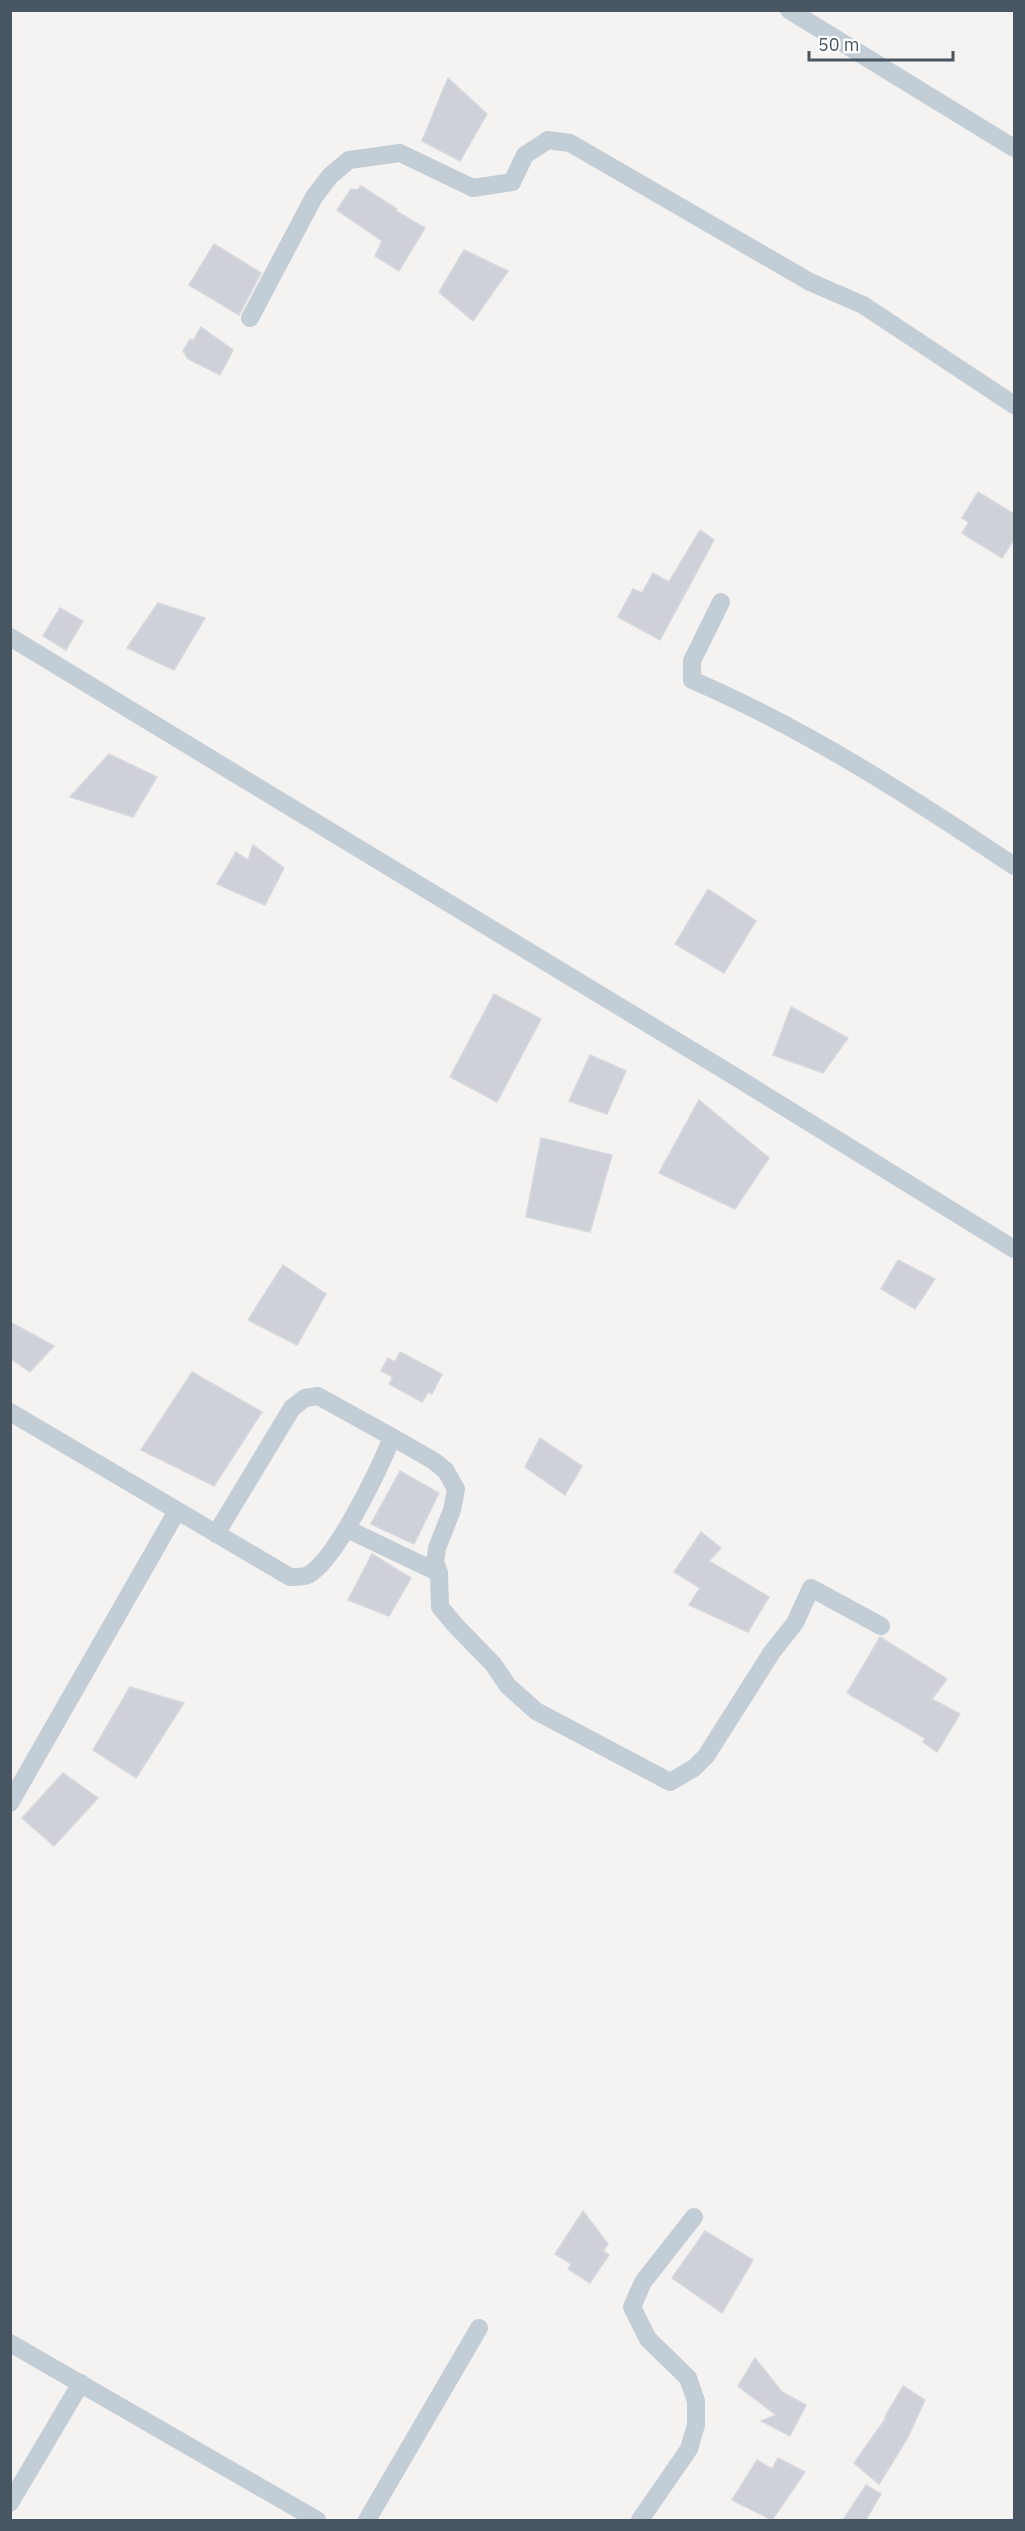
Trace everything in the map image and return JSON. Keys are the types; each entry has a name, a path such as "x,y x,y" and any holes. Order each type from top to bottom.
{"street":[{"path":"789,10 1014,148"},
{"path":"250,318 314,197 330,176 349,160 400,153 473,188 512,182 525,155 548,140 570,143 810,282 863,305 1014,405"},
{"path":"721,602 692,661 692,680 810,738 1014,866"},
{"path":"10,637 718,1066 1014,1249"},
{"path":"216,1534 292,1408 305,1398 318,1395 434,1461 446,1471 456,1489 453,1510 437,1548 435,1562 439,1573 440,1607 493,1664 508,1686 536,1711 670,1782 694,1768 706,1756 772,1652 795,1623 811,1588 881,1626"},
{"path":"10,1412 290,1577 308,1575 347,1529 392,1437"},
{"path":"10,1803 177,1511"},
{"path":"347,1529 439,1573"},
{"path":"640,2520 689,2448 696,2426 696,2401 688,2378 648,2339 632,2307 643,2282 694,2217"},
{"path":"367,2520 479,2328"},
{"path":"10,2343 317,2520"},
{"path":"10,2503 81,2383"}],"building":[{"path":"448,78 487,114 460,161 422,141"},
{"path":"361,186 425,228 399,271 375,256 382,241 337,210 351,189 357,190"},
{"path":"214,244 261,273 239,315 189,285"},
{"path":"464,250 508,271 473,321 439,292"},
{"path":"201,327 233,350 220,375 188,359 183,351 190,339 193,341"},
{"path":"978,492 1014,514 1014,539 1002,558 962,533 969,522 962,518"},
{"path":"700,530 714,540 660,640 618,617 633,589 642,593 653,573 669,582"},
{"path":"158,603 205,618 174,670 127,648"},
{"path":"60,608 83,621 66,650 43,636"},
{"path":"109,754 157,777 133,817 70,797"},
{"path":"253,845 284,868 265,905 217,884 236,852 248,860"},
{"path":"708,889 756,921 724,973 675,944"},
{"path":"494,994 541,1019 497,1102 450,1077"},
{"path":"791,1007 848,1038 823,1073 773,1055"},
{"path":"590,1055 626,1071 607,1114 569,1101"},
{"path":"699,1100 769,1158 735,1209 659,1173"},
{"path":"541,1138 612,1155 590,1232 526,1217"},
{"path":"898,1260 935,1279 915,1309 881,1289"},
{"path":"283,1265 326,1294 297,1345 248,1320"},
{"path":"10,1322 54,1346 30,1372 10,1358"},
{"path":"400,1352 442,1374 432,1394 428,1392 422,1402 389,1384 393,1377 381,1371 388,1358 395,1362"},
{"path":"192,1372 262,1412 214,1486 141,1450"},
{"path":"540,1438 582,1466 565,1495 525,1467"},
{"path":"400,1471 439,1493 414,1544 371,1524"},
{"path":"701,1532 721,1548 709,1561 769,1597 748,1632 689,1605 700,1588 674,1572"},
{"path":"372,1554 411,1578 389,1616 348,1600"},
{"path":"880,1637 947,1679 932,1699 960,1714 937,1752 923,1742 925,1738 847,1693"},
{"path":"130,1687 184,1703 136,1778 93,1750"},
{"path":"63,1773 98,1798 54,1846 22,1818"},
{"path":"583,2211 608,2244 603,2251 609,2255 590,2283 568,2269 571,2264 555,2254"},
{"path":"705,2231 753,2260 722,2313 672,2278"},
{"path":"755,2358 782,2392 806,2405 790,2436 761,2421 776,2415 738,2386"},
{"path":"903,2386 925,2400 907,2439 879,2484 854,2463 886,2418"},
{"path":"778,2458 805,2472 772,2520 732,2500 757,2460 772,2469"},
{"path":"866,2485 881,2494 866,2520 843,2520"}]}
